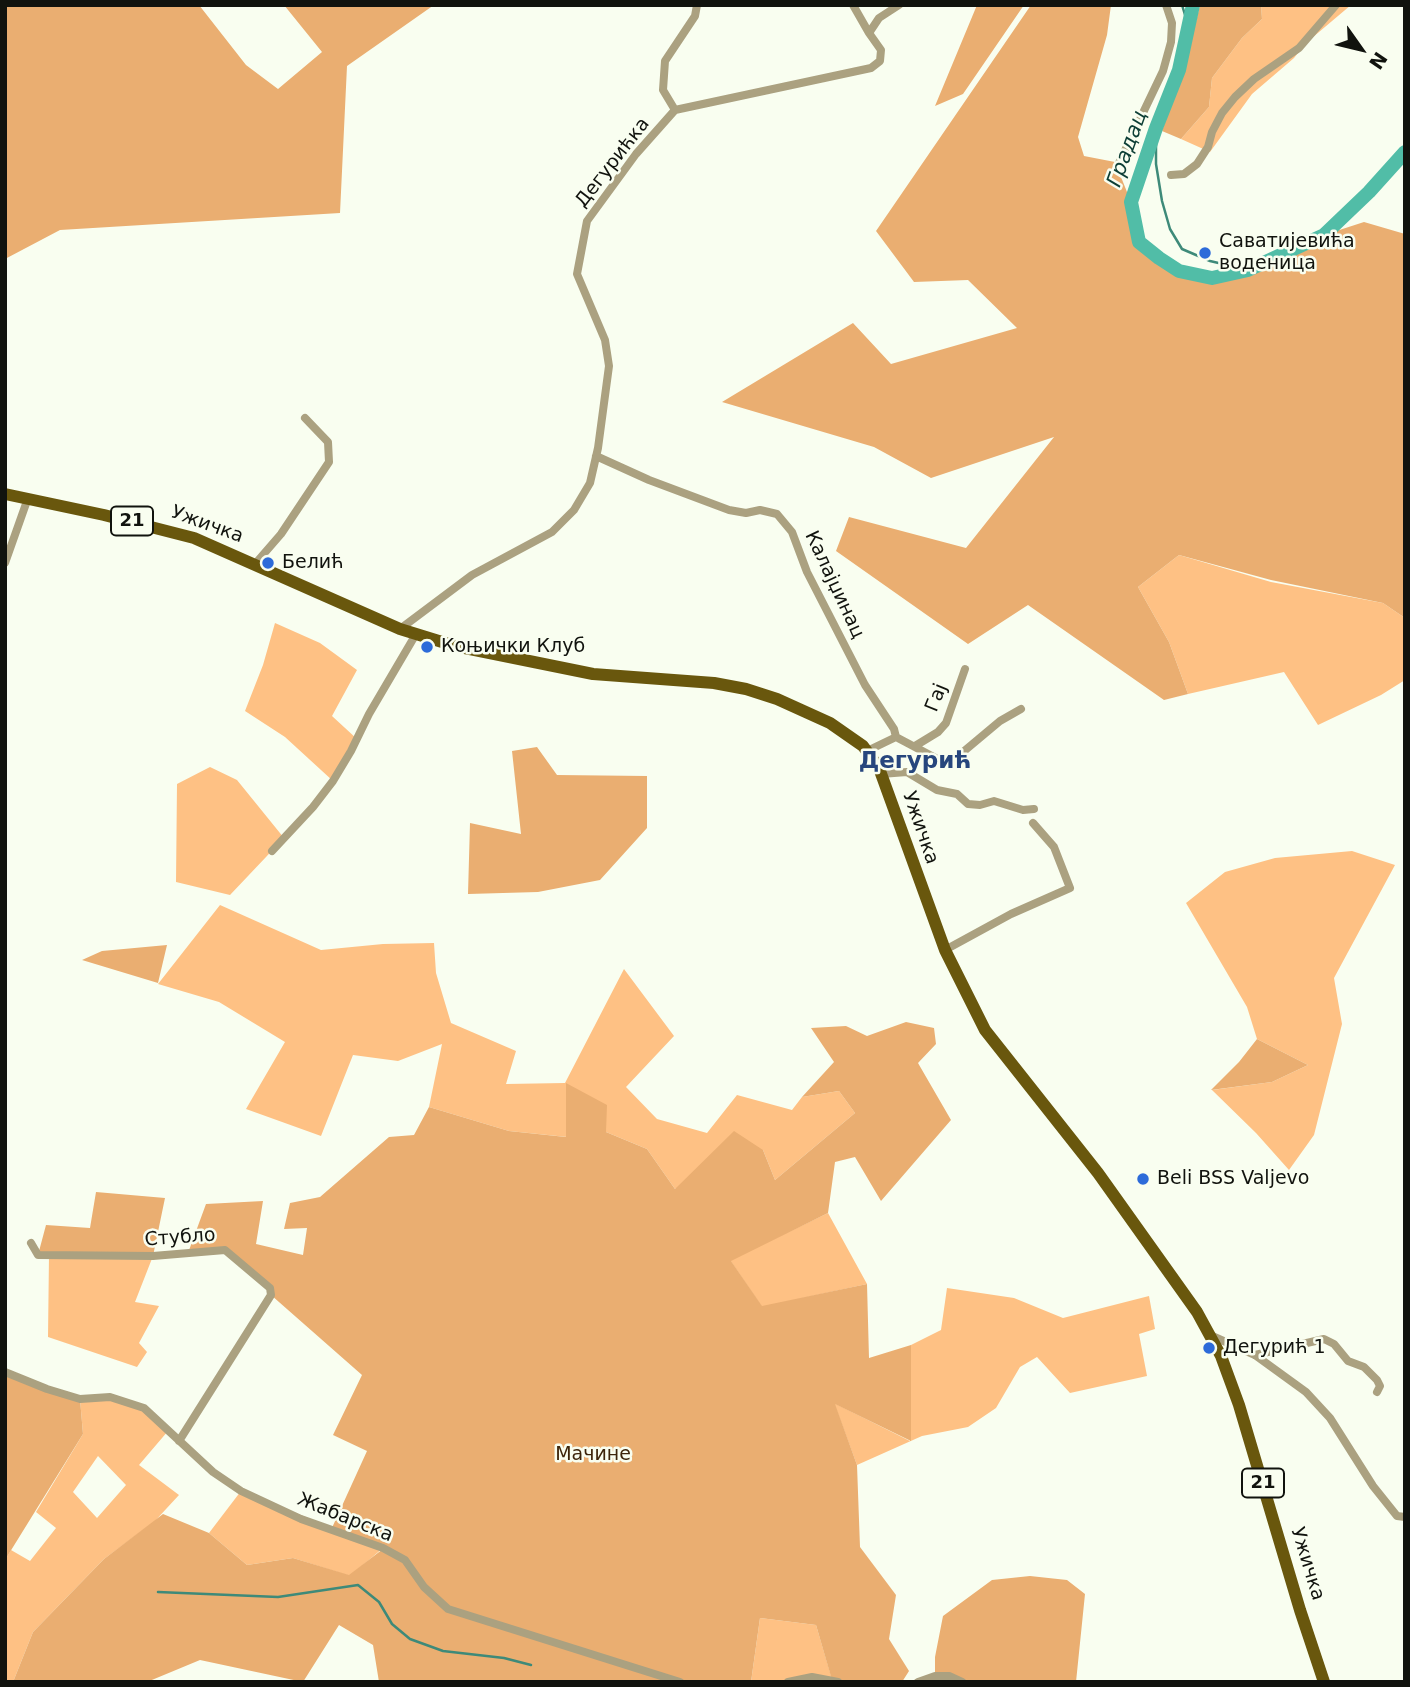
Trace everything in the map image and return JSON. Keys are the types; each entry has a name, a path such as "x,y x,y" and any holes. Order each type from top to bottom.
{"main road":[{"name":"Ужичка","path":"5,494 180,533 209,543 401,629 464,649 610,677 713,683 746,689 777,699 835,726 867,751 881,774 944,950 966,996 995,1045 1098,1173 1183,1292 1225,1364 1324,1682"}],"street":[{"path":"676,110 663,90 665,61 695,16 697,5"},
{"path":"853,5 869,33 879,18 899,5"},
{"path":"1119,163 1163,71 1171,42 1172,23 1167,5"},
{"path":"1171,175 1184,174 1197,164 1208,147 1222,113 1235,97 1254,79 1299,48 1336,5"},
{"name":"Дегурићка","path":"401,629 472,575 552,532 574,510 590,483 608,366 605,340 577,274 587,221 636,154 676,110 871,68 880,61 881,50 869,33"},
{"path":"255,564 281,534 329,462 328,442 304,418"},
{"name":"Калајџинац","path":"596,456 649,480 729,510 746,513 760,510 777,514 792,532 807,572 865,685 884,711 896,737"},
{"path":"5,563 28,498"},
{"path":"272,851 333,781 369,713 416,635"},
{"name":"Гај","path":"915,746 938,732 946,723 965,669"},
{"path":"867,751 896,737 945,763 957,757 1000,721 1021,709"},
{"path":"881,774 907,772 937,790 957,794 968,804 980,805 994,801 1023,810 1034,809"},
{"path":"944,950 1011,914 1070,888 1054,847 1033,823"},
{"name":"Стубло","path":"31,1243 38,1255 153,1256 225,1250 270,1288 271,1295 179,1441"},
{"path":"1210,1335 1255,1355 1306,1392 1330,1418 1373,1486 1397,1517 1405,1517"},
{"path":"1255,1355 1324,1339 1334,1344 1348,1361 1364,1367 1377,1380 1380,1387 1377,1392"},
{"name":"Жабарска","path":"5,1372 80,1399 110,1397 144,1408 213,1472 241,1491 300,1519 383,1548 405,1560 424,1587 448,1609 680,1682"},
{"path":"918,1682 935,1676 950,1676 962,1682"},
{"path":"788,1682 812,1677 838,1682"}],"shaded area":[{"path":"1261,5 1351,5 1252,94 1210,152 1181,139 1209,107 1212,78 1242,38 1262,19"},
{"path":"1179,555 1271,582 1383,603 1405,618 1405,680 1381,695 1318,725 1284,672 1188,694 1169,642 1138,587"},
{"path":"275,623 320,643 357,670 332,716 357,739 333,781 285,737 245,711 263,665"},
{"path":"210,767 237,780 284,838 230,895 176,882 177,784"},
{"path":"1352,851 1395,865 1334,978 1342,1024 1314,1135 1289,1170 1212,1090 1272,1082 1308,1065 1257,1039 1247,1007 1186,903 1225,872 1275,858"},
{"path":"220,905 321,950 383,944 434,943 436,973 451,1023 516,1051 506,1084 565,1083 624,969 674,1036 626,1087 657,1119 707,1133 737,1095 792,1110 802,1097 839,1091 855,1113 775,1180 763,1150 675,1189 647,1149 606,1132 566,1084 567,1137 509,1131 429,1107 442,1044 398,1061 353,1055 321,1136 246,1109 285,1042 219,1002 158,984"},
{"path":"828,1213 867,1284 762,1307 730,1260"},
{"path":"49,1255 153,1256 135,1302 159,1306 139,1343 147,1352 137,1367 48,1337"},
{"path":"947,1288 1014,1298 1063,1318 1149,1296 1155,1329 1139,1334 1147,1376 1070,1393 1037,1357 1020,1367 996,1408 968,1427 922,1436 857,1465 834,1403 910,1441 911,1345 941,1330"},
{"path":"110,1397 144,1408 168,1431 139,1465 179,1495 154,1522 104,1559 33,1632 13,1682 5,1682 5,1560 11,1550 30,1561 56,1528 36,1512 83,1434 80,1399","holes":["98,1456 126,1485 97,1518 73,1492"]},
{"path":"241,1491 383,1548 350,1576 293,1558 247,1565 209,1533"},
{"path":"760,1618 816,1625 832,1679 838,1682 751,1682"}],"green space":[{"path":"5,5 199,5 246,65 278,89 322,52 284,5 434,5 347,66 340,213 60,230 5,259"},
{"path":"977,5 1024,5 963,94 935,106"},
{"path":"1031,5 1111,5 1107,35 1078,137 1084,156 1115,162 1131,202 1139,242 1179,271 1212,278 1248,270 1324,235 1364,222 1405,234 1405,618 1383,603 1271,580 1179,555 1138,587 1169,642 1188,694 1164,700 1028,605 968,644 836,551 849,517 966,548 1054,437 931,478 874,447 722,402 853,323 891,364 1017,328 968,280 914,282 876,231"},
{"path":"1200,5 1261,5 1262,19 1242,38 1212,78 1209,107 1181,139 1162,131 1189,50"},
{"path":"537,747 557,775 647,776 647,828 600,880 538,892 468,894 470,823 521,834 512,751"},
{"path":"167,945 158,983 82,960 102,951"},
{"name":"Мачине","path":"906,1022 934,1028 936,1044 918,1063 951,1120 881,1201 855,1157 835,1162 828,1213 731,1261 762,1306 867,1284 869,1358 911,1345 911,1441 835,1404 857,1465 860,1547 896,1595 889,1639 909,1671 902,1682 832,1680 816,1625 760,1618 751,1682 379,1682 373,1645 339,1625 303,1682 200,1660 147,1682 13,1682 33,1632 104,1559 163,1514 209,1533 247,1565 293,1558 349,1575 383,1549 331,1530 367,1451 333,1435 362,1375 271,1295 270,1288 225,1250 188,1253 206,1204 263,1201 256,1244 303,1255 307,1228 284,1229 290,1203 320,1197 389,1137 414,1135 429,1107 509,1131 566,1137 566,1083 607,1105 606,1132 647,1149 675,1189 734,1131 763,1150 775,1180 855,1113 839,1091 802,1097 834,1062 811,1028 846,1026 867,1036"},
{"path":"1257,1039 1308,1065 1272,1082 1211,1090 1239,1062"},
{"path":"96,1192 165,1198 153,1256 38,1255 46,1225 90,1228"},
{"path":"5,1372 80,1399 83,1434 5,1560"},
{"path":"1030,1576 1067,1580 1085,1594 1076,1682 918,1682 935,1675 935,1657 943,1616 992,1580"}],"waterway":[{"path":"1182,5 1189,28"},
{"name":"Градац","path":"1193,5 1179,70 1131,202 1139,242 1159,258 1179,271 1212,278 1248,270 1324,235 1369,192 1405,152"},
{"path":"1156,128 1156,164 1162,201 1170,229 1182,249 1210,261 1248,270"},
{"path":"158,1592 278,1597 358,1585 379,1602 392,1624 410,1639 443,1651 504,1658 531,1665"}],"place":[{"name":"Саватијевића воденица","path":"1205,253"},
{"name":"Белић","path":"268,563"},
{"name":"Коњички Клуб","path":"427,647"},
{"name":"Beli BSS Valjevo","path":"1143,1179"},
{"name":"Дегурић 1","path":"1209,1348"}],"district":[{"name":"Дегурић","path":"915,762"}]}
